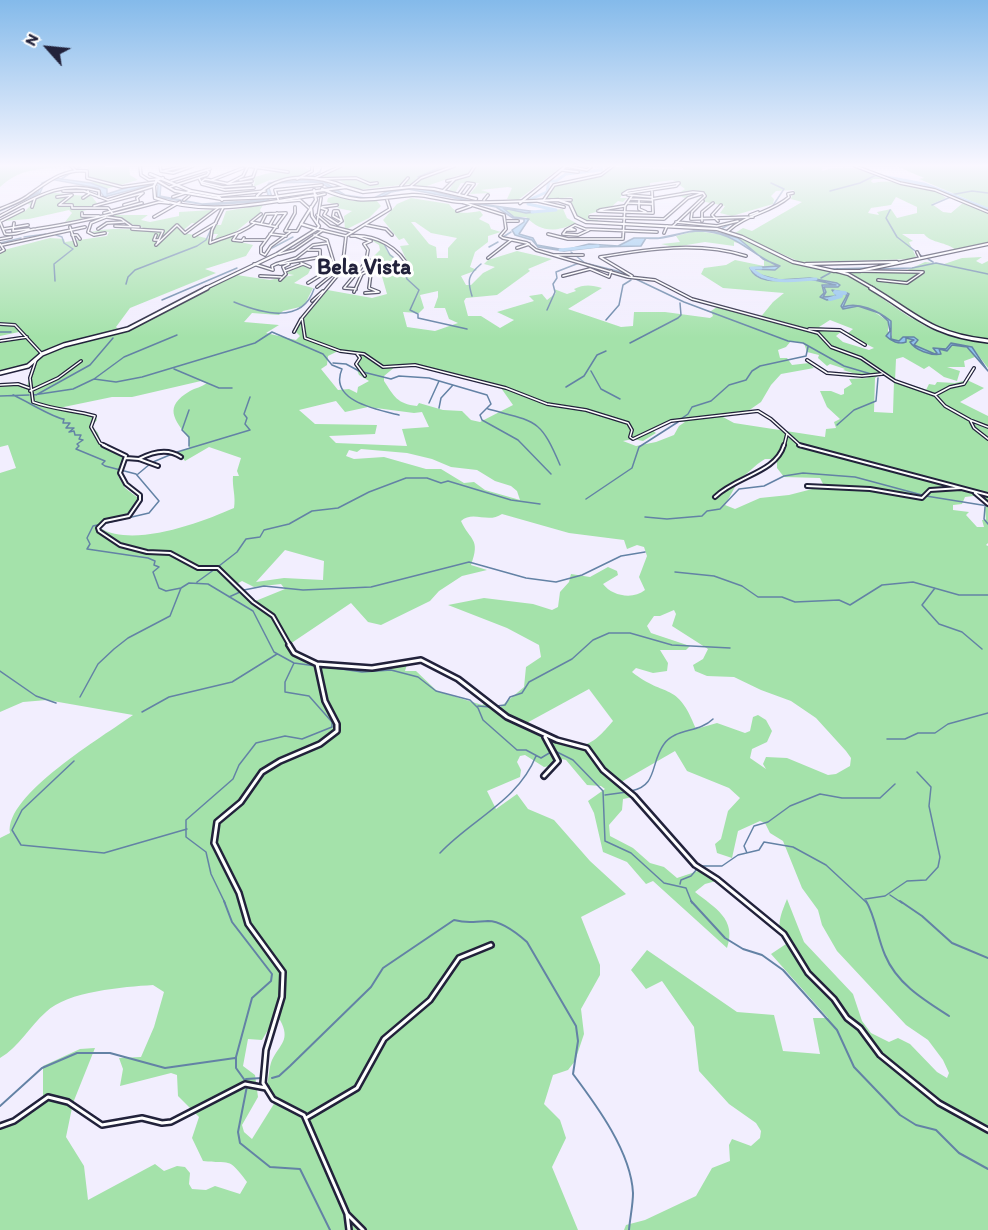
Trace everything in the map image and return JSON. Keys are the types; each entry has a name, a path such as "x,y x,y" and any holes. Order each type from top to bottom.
{"main road":[{"path":"317,223 317,228"},
{"path":"608,223 728,231 789,260 845,273 888,298 912,318 929,326 959,338 988,341"},
{"path":"301,224 317,228"},
{"path":"0,373 28,366 42,354 85,339 126,330 195,293 277,254 317,228"},
{"path":"834,271 858,271 988,244"},
{"path":"789,260 822,265 918,260"},
{"path":"868,263 878,264 879,267"},
{"path":"821,269 818,267 822,265"},
{"path":"858,271 851,275 861,283"}],"street":[{"path":"1,223 5,234"},
{"path":"14,223 14,231 60,225 85,227"},
{"path":"0,252 4,250 1,245 62,232 79,223"},
{"path":"80,223 81,228"},
{"path":"92,223 88,232 94,235 105,233"},
{"path":"98,229 105,223"},
{"path":"126,223 132,227"},
{"path":"115,226 163,231 156,244 177,225 184,233 198,223"},
{"path":"194,237 215,223"},
{"path":"216,223 210,243 241,234 254,223"},
{"path":"257,223 277,227"},
{"path":"271,257 261,254 260,249 279,223"},
{"path":"288,223 285,231 298,231 301,224"},
{"path":"507,223 506,230 500,237 529,244 548,254 630,277 664,283 691,298 818,333 831,347 861,358 882,374 907,387 935,395 945,406 988,427"},
{"path":"690,223 717,226 728,223"},
{"path":"728,231 738,223"},
{"path":"317,228 326,224 354,232"},
{"path":"3,229 28,225"},
{"path":"60,225 62,232"},
{"path":"347,236 366,225 386,229 392,235"},
{"path":"563,234 575,225 586,230 657,232"},
{"path":"586,230 578,235 549,234 572,239 621,239 625,236 626,225"},
{"path":"50,226 54,234"},
{"path":"664,233 667,226"},
{"path":"70,227 76,245"},
{"path":"317,228 347,236 369,235 385,241 406,261 410,270"},
{"path":"567,230 575,229 569,228"},
{"path":"0,239 32,229"},
{"path":"277,254 294,250 323,230"},
{"path":"23,241 28,231"},
{"path":"265,255 271,246 290,231"},
{"path":"237,234 232,240 265,240"},
{"path":"270,234 286,236"},
{"path":"0,235 14,236"},
{"path":"72,235 77,235 80,239"},
{"path":"156,235 154,240 158,240"},
{"path":"308,283 333,266 334,260 324,238 314,235"},
{"path":"294,332 302,318 311,310 344,266 347,236"},
{"path":"351,236 370,240 364,244 368,250 366,260 345,289 356,289"},
{"path":"488,258 511,240"},
{"path":"240,241 243,244"},
{"path":"11,243 14,248"},
{"path":"254,264 272,270 272,266 295,259 313,244 328,243"},
{"path":"517,248 529,244"},
{"path":"630,277 600,257 658,248 678,249 687,246 724,249 746,256"},
{"path":"306,250 319,249 320,268"},
{"path":"917,252 923,259"},
{"path":"548,254 583,255"},
{"path":"276,264 299,262 321,256"},
{"path":"366,260 384,266"},
{"path":"365,293 379,292 369,288 371,269 366,260"},
{"path":"299,262 309,266 311,262"},
{"path":"280,280 284,277 283,267 292,263"},
{"path":"285,271 303,264"},
{"path":"317,287 344,266"},
{"path":"563,276 578,268 596,269 609,277 608,274 611,271"},
{"path":"354,292 364,272 371,269"},
{"path":"858,271 923,272 907,283 878,280"},
{"path":"260,276 273,279 284,277"},
{"path":"312,301 325,290"},
{"path":"302,318 307,339 360,356 356,364 365,376"},
{"path":"0,324 15,325 42,354"},
{"path":"804,328 840,330 866,345"},
{"path":"0,341 27,338"},
{"path":"353,353 364,354 383,367 415,365 506,388 547,404 581,409 619,420 630,425 632,439 671,421 755,411 767,415 805,448 848,456 892,472 988,495"},
{"path":"36,360 30,378 34,403 54,410 74,410 95,416 92,427 98,434 99,442 122,453 126,458 140,459 158,466"},
{"path":"807,360 816,369 829,374 875,378 882,374"},
{"path":"0,386 18,384 30,389 57,378 81,361"},
{"path":"935,395 945,392 950,387 964,384 974,368"},
{"path":"970,420 974,428 988,439"},
{"path":"715,497 727,485 771,465 781,455 787,434"},
{"path":"140,459 147,454 159,452 175,452 181,458"},
{"path":"126,458 121,470 126,484 140,495 140,500 129,516 104,522 99,531 120,545 147,552 170,553 198,568 218,568 253,602 273,616 294,653 317,664 372,668 421,660 458,679 507,717 544,735 590,750 603,770 618,785 634,795 695,865 717,879 784,934 808,973 834,999 847,1018 860,1028 880,1055 933,1099 988,1130"},
{"path":"807,486 870,489 922,498 930,490 964,489"},
{"path":"975,493 988,504"},
{"path":"317,664 325,701 338,724 337,731 322,744 294,754 263,771 246,797 220,818 213,832 218,851 240,894 248,924 284,974 282,996 269,1036 266,1088 273,1099 294,1107 306,1118 347,1214 349,1230"},
{"path":"544,735 558,761 555,767 544,776"},
{"path":"306,1118 357,1088 384,1039 429,1000 459,957 491,945"},
{"path":"0,1126 19,1118 48,1097 68,1102 102,1125 142,1118 167,1123 211,1104 245,1084 266,1088"},
{"path":"347,1214 363,1230"}],"green space":[{"path":"130,223 192,223 181,232 214,240 218,234 209,234 212,225 246,223 234,233 237,234 233,240 253,245 246,256 205,269 216,273 130,308 116,327 120,331 230,274 270,280 294,275 288,274 287,270 303,265 311,268 308,274 294,283 313,288 304,306 283,311 279,315 252,313 244,322 279,325 266,333 296,340 300,336 296,332 300,320 322,289 372,298 387,294 381,273 390,269 384,266 383,258 372,258 380,250 379,245 368,238 354,236 360,235 383,241 387,251 399,261 402,268 410,268 400,246 409,245 404,238 399,240 386,223 412,223 429,244 436,247 437,258 448,258 448,248 457,238 431,233 417,223 488,223 491,229 501,232 488,236 488,242 475,252 470,267 477,270 461,276 466,285 471,285 483,273 495,267 484,264 488,260 517,251 552,259 528,269 530,271 497,295 466,298 464,301 468,316 481,316 500,328 514,320 497,312 534,301 529,296 542,294 547,300 556,293 554,289 567,294 576,291 574,289 578,287 588,286 602,288 568,309 621,327 633,326 634,312 665,312 710,318 713,316 711,311 720,305 759,319 784,293 723,288 701,274 704,268 726,265 735,260 764,266 764,260 737,237 739,236 793,262 846,274 914,319 889,299 856,280 851,273 874,269 903,272 925,262 944,264 962,258 982,257 976,261 982,264 988,261 988,368 972,347 951,343 946,349 933,348 941,354 939,349 947,351 952,345 970,348 975,357 964,361 965,367 947,367 960,371 957,381 944,377 929,366 924,369 903,357 896,359 895,381 913,389 918,387 926,390 929,384 935,385 937,382 955,383 967,380 984,388 960,402 988,416 988,543 986,545 988,546 988,1230 624,1230 626,1225 645,1220 696,1196 712,1168 730,1161 729,1145 732,1139 751,1146 760,1138 761,1131 756,1123 729,1104 699,1071 694,1027 662,981 646,989 631,970 647,950 737,1012 774,1015 783,1051 820,1054 813,1018 828,1018 771,954 786,944 780,927 787,899 804,942 853,994 862,1021 871,1033 889,1042 898,1038 910,1044 937,1072 947,1078 949,1073 943,1060 928,1040 906,1025 837,951 822,925 818,910 802,888 783,841 770,833 765,823 760,821 738,831 732,858 717,853 715,844 721,839 728,811 740,798 729,788 687,771 675,751 616,785 633,797 623,799 622,810 609,825 610,836 633,848 650,863 664,867 677,878 698,871 716,881 705,884 695,892 717,909 727,922 729,938 727,948 653,881 646,884 627,862 603,852 594,813 588,801 605,789 601,786 587,785 566,760 557,758 550,766 544,767 525,755 520,756 517,762 521,770 520,777 487,791 496,809 517,794 528,809 554,820 590,861 626,894 581,917 600,965 600,975 581,1009 584,1034 575,1061 568,1070 553,1075 544,1104 560,1120 566,1138 552,1167 578,1230 0,1230 0,1125 13,1121 43,1097 43,1066 80,1049 95,1048 73,1103 66,1137 84,1166 88,1200 155,1164 164,1171 177,1166 185,1167 190,1173 189,1184 192,1189 206,1190 215,1186 240,1194 247,1182 236,1168 228,1163 203,1161 192,1138 199,1117 178,1096 177,1075 171,1073 120,1086 123,1069 119,1058 141,1057 154,1027 164,992 153,985 96,991 55,1005 13,1048 0,1058 0,838 10,833 12,818 23,801 39,785 58,768 133,715 47,700 23,702 0,712 0,473 16,468 8,445 0,447 0,385 27,386 34,365 0,373 0,343 25,338 19,332 0,336 0,251 50,238 64,239 65,242 107,236 109,232 88,233 104,230 147,229","holes":["438,291 434,308 445,308 449,319 458,323 435,331 407,327 403,312 419,313 424,308 420,295","871,310 890,321 892,335 889,338 899,341 903,337 914,337 916,342 913,345 910,342 914,340 906,338 901,344 888,338 888,321","830,320 853,329 847,334 874,348 869,350 843,342 836,336 842,331 819,327","918,322 957,337 979,340 960,338 942,333","791,341 804,343 807,352 819,355 818,358 827,366 830,364 869,378 849,379 852,384 844,389 844,394 841,395 831,391 820,391 827,407 840,419 834,422 836,428 826,429 825,437 734,423 723,417 748,411 761,402 781,374 814,368 809,363 792,365 787,358 780,358 778,350 786,347","913,345 934,353 924,351","338,351 356,353 359,358 355,365 359,375 369,381 358,387 357,393 349,389 338,390 321,369 327,365 328,356","406,364 462,376 501,388 513,405 480,422 471,420 462,411 443,410 419,403 417,406 405,403 394,395 384,381 384,376 396,366","881,374 894,381 893,413 874,412 875,378","201,381 207,383 190,391 176,402 174,414 189,439 189,448 178,452 185,461 209,447 241,458 237,471 239,476 233,476 234,508 185,526 148,534 130,535 100,528 110,520 130,511 138,498 125,488 118,476 125,457 101,443 98,433 92,426 97,420 95,415 82,411 54,409 112,397 132,397","336,401 345,412 368,407 422,412 429,427 402,429 407,446 336,443 329,436 375,434 377,425 315,424 299,410","670,421 685,422 679,426 674,435 656,442 636,446 623,441 633,439 643,441 656,433 652,430","361,449 407,453 432,459 451,467 477,470 495,481 511,486 517,491 520,500 485,490 474,482 464,483 441,469 426,469 384,457 354,459 346,456 349,450 357,452","765,459 777,459 777,468 784,477 820,478 824,486 789,495 760,498 735,509 725,505 737,480","981,495 984,498 986,520 982,520 984,527 977,527 966,515 969,512 953,510 953,505 962,504 965,497","502,514 569,533 624,540 627,549 637,545 644,547 647,556 639,577 645,590 629,596 617,594 607,588 603,584 618,575 617,571 608,567 590,577 571,574 569,582 560,592 558,607 552,610 533,604 484,598 448,605 507,628 539,645 541,657 526,667 524,687 498,709 488,702 482,705 437,691 416,671 405,671 408,661 385,664 324,664 302,659 295,652 290,644 351,603 368,622 381,625 430,601 439,591 462,576 487,570 471,565 475,544 461,521 470,517 497,517","285,550 324,561 323,580 284,578 256,582","242,581 254,587 281,584 285,589 253,602 235,585","674,610 676,614 672,626 708,649 703,659 693,665 695,671 707,676 734,677 791,701 816,718 846,751 851,758 850,766 836,774 828,775 787,758 766,757 763,764 766,769 750,758 752,749 767,742 772,731 766,720 758,715 753,717 750,731 745,733 717,723 696,729 683,703 670,692 632,672 636,668 653,673 667,671 668,663 660,650 686,650 690,646 651,633 647,626 654,616","589,689 613,721 604,732 587,744 561,742 523,725","274,1020 280,1020 285,1032 281,1046 272,1060 267,1085 277,1099 252,1139 244,1132 242,1125 258,1097 255,1075 243,1066 248,1039 262,1040"]},
{"path":"345,223 358,223 345,230"},
{"path":"534,223 575,223 554,229"},
{"path":"765,223 988,223 988,243 957,251 924,234 902,234 913,241 909,242 917,259 800,262 735,233 743,228 752,231"},
{"path":"696,231 731,236 742,244 734,242 734,246 705,242 674,247 661,244 680,242 676,236"}],"water":[{"path":"526,223 519,234 533,238 537,245 565,250 589,244 618,246 634,238 646,238 641,246 564,251 538,247 532,240 515,235 512,230"},
{"path":"697,230 712,231 738,238 759,256 722,234 691,232 659,238"},
{"path":"769,261 780,266 775,270 753,269 757,274 779,280 810,278 837,283 840,285 838,287 824,287 826,292 823,297 837,296 832,290 847,293 849,294 843,307 849,305 861,306 878,313 858,306 843,309 841,306 847,295 836,291 840,296 827,300 820,297 824,293 822,285 836,285 808,279 776,281 767,280 754,274 750,268 778,266"},
{"path":"879,313 891,321 891,339 899,341 903,337 914,337 918,340 914,345 935,354 916,348 910,342 914,340 906,338 906,342 901,343 893,341 886,336 890,331 888,321"},
{"path":"951,343 972,347 988,371 967,347 952,345 947,351 939,349 941,354 935,354 937,353 933,348 946,349"}],"waterway":[{"path":"721,229 731,223"},
{"path":"889,223 897,237 923,257"},
{"path":"126,284 128,277 135,270 197,246 206,240 213,225"},
{"path":"503,237 511,232"},
{"path":"24,237 46,234"},
{"path":"55,281 54,264 73,249 64,243 62,237 56,235"},
{"path":"272,248 293,237"},
{"path":"0,243 21,238"},
{"path":"383,242 390,255 401,263 407,279 419,290 410,310 418,314 418,318 467,329"},
{"path":"489,247 498,242"},
{"path":"560,250 598,246"},
{"path":"571,252 585,263 621,272 684,302 788,341 803,343 844,366 871,374"},
{"path":"928,259 933,262"},
{"path":"547,310 555,292 553,284 557,278 556,272 579,263"},
{"path":"875,269 912,268 936,263 988,274"},
{"path":"472,296 469,286 470,278 473,271 481,264"},
{"path":"162,300 237,268"},
{"path":"761,268 751,268 758,274 773,280 816,279"},
{"path":"832,269 868,268"},
{"path":"821,278 830,273"},
{"path":"606,320 619,305 623,285 631,280"},
{"path":"234,302 256,310 291,312 300,308 314,289"},
{"path":"830,299 841,296 835,292 845,293"},
{"path":"630,343 678,318 681,315 680,303"},
{"path":"0,332 11,332"},
{"path":"94,379 116,382 142,377 255,343 272,332 323,354 332,365 342,369 340,380 342,389 357,402 399,415"},
{"path":"94,379 124,357 177,335"},
{"path":"37,394 90,365 113,338"},
{"path":"678,421 688,414 692,407 711,401 729,385 746,380 752,371 760,366 806,356 808,347"},
{"path":"566,387 584,376 597,355 606,351"},
{"path":"333,363 346,364 359,371"},
{"path":"174,369 219,388 232,388"},
{"path":"591,371 601,389 620,399"},
{"path":"363,372 391,379 399,376 429,378 453,385"},
{"path":"837,425 854,410 876,401 878,378"},
{"path":"37,394 73,389 94,379"},
{"path":"429,403 439,381"},
{"path":"439,408 441,398 453,385"},
{"path":"453,385 487,395 491,404 480,415 482,420 518,440 551,474"},
{"path":"33,395 37,394"},
{"path":"14,396 29,395"},
{"path":"0,396 14,396"},
{"path":"14,396 64,419 63,423 70,423 66,428 74,428 69,432 74,431 75,435 81,435 79,439 83,440 77,444 79,446 76,449 105,461 102,464 105,466 136,474 159,501 149,513 93,526 87,538 90,544 87,549 148,558 155,561 154,565 159,567 153,572 159,588 166,591 181,588"},
{"path":"177,452 250,430 245,424 247,418 244,414 250,397"},
{"path":"488,409 534,424 547,438 560,465"},
{"path":"189,410 182,430 189,437 189,446"},
{"path":"586,499 632,468 639,447 678,422"},
{"path":"153,462 172,454"},
{"path":"138,474 150,464"},
{"path":"645,517 667,519 702,516 707,511 720,509 739,489 764,486 784,476 803,473 855,477 922,495"},
{"path":"219,566 237,552 246,539 260,537 264,530 289,524 312,511 338,508 369,492 406,478 427,478 441,483 448,481 511,500 540,504"},
{"path":"926,496 988,506"},
{"path":"985,507 984,519 988,524"},
{"path":"244,590 264,586 303,590 371,587 469,562 526,578 556,582 582,575 621,556 645,552"},
{"path":"197,582 215,569"},
{"path":"675,572 714,576 742,586 758,597 782,597 795,602 839,600 850,605 882,585 913,582 935,588"},
{"path":"181,588 189,583 208,584 229,597"},
{"path":"80,697 98,664 114,649 128,638 170,616 181,588"},
{"path":"935,588 959,595 988,595"},
{"path":"935,588 922,605 939,624 962,632 982,649"},
{"path":"229,597 240,592"},
{"path":"229,597 253,611 274,652 294,663"},
{"path":"496,706 505,705 510,697 522,693 529,682 572,659 593,640 609,633 630,633 672,645 730,648"},
{"path":"142,712 169,697 232,682 277,654"},
{"path":"186,829 186,820 233,779 239,765 256,743 285,736 302,739 332,727 332,722 309,696 285,692 285,682 294,663"},
{"path":"294,663 316,666"},
{"path":"321,666 362,672 391,670 418,677 436,691 470,700 478,708 483,720 517,750 526,750 541,758 551,752"},
{"path":"0,671 36,696 56,703"},
{"path":"478,706 490,707"},
{"path":"887,739 905,739 918,733 935,733 948,724 988,713"},
{"path":"631,791 640,788 650,779 660,751 669,739 674,735 701,727 713,719"},
{"path":"555,751 573,760 603,791 605,841 631,853 664,883 686,888 691,901"},
{"path":"440,853 506,798 528,772 536,756"},
{"path":"74,761 22,810 12,830 21,845 104,853 186,829"},
{"path":"865,899 885,896 907,881 926,880 938,867 940,857 929,806 931,787 917,772"},
{"path":"747,853 744,846 754,826 768,822 790,806 820,794 842,798 880,798 895,784"},
{"path":"605,795 627,792"},
{"path":"186,829 186,837 206,852 211,874 225,903"},
{"path":"747,853 759,850 764,842 793,847 826,865 867,903"},
{"path":"700,866 722,866 738,855 747,853"},
{"path":"680,884 681,880 691,876 697,869"},
{"path":"890,895 902,903"},
{"path":"224,901 232,922 272,974 271,981 252,998 236,1057 236,1068 246,1082"},
{"path":"691,901 725,938 743,949 762,955 783,970 837,1030 854,1067 900,1115 916,1125 936,1130 959,1153 988,1169"},
{"path":"900,901 922,916 952,943 988,958"},
{"path":"867,903 885,955 897,975 912,990 949,1016"},
{"path":"272,1078 279,1076 290,1066 371,987 383,968 454,920 498,923 527,942 576,1026 578,1041 573,1074 611,1130 631,1177 633,1198 629,1230"},
{"path":"0,1106 42,1068 77,1053 110,1053 165,1068 235,1058"},
{"path":"246,1079 262,1078"},
{"path":"247,1086 238,1132 240,1143 270,1167 300,1169 330,1230"}],"district":[{"name":"Bela Vista","path":"364,268"}]}
